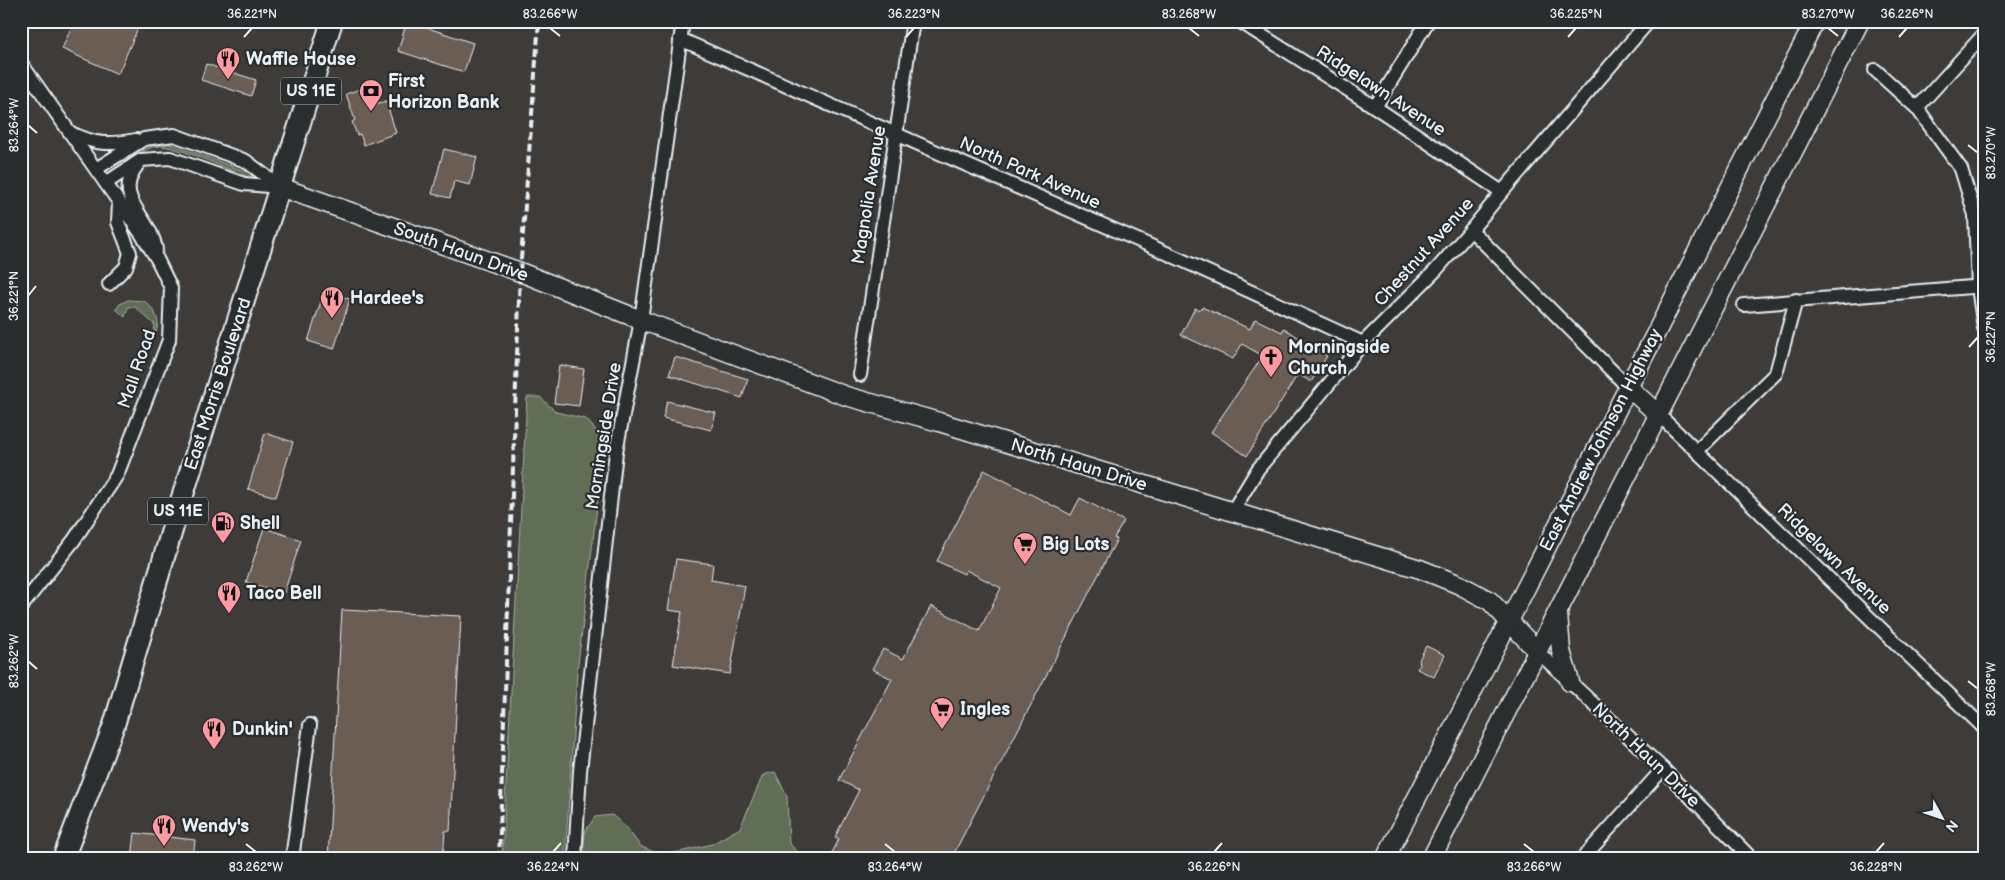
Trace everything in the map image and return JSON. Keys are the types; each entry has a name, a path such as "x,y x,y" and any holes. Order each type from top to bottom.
{"main road":[{"name":"East Morris Boulevard","path":"63,859 114,725 175,520 332,21"},
{"name":"East Andrew Johnson Highway","path":"1385,859 1509,621 1815,21"},
{"path":"1432,859 1860,21"},
{"name":"South Haun Drive","path":"280,187 520,272 641,320"},
{"name":"North Haun Drive","path":"641,320 846,396 1420,569 1460,584 1490,602 1538,652"},
{"path":"1628,388 1659,415"},
{"path":"1558,613 1561,651 1570,682"},
{"path":"50,859 70,837"}],"street":[{"name":"Morningside Drive","path":"574,859 580,771 616,452 641,320 683,21"},
{"name":"Magnolia Avenue","path":"860,375 913,21"},
{"name":"Ridgelawn Avenue","path":"1239,21 1376,107 1502,192"},
{"path":"1376,107 1428,21"},
{"name":"Chestnut Avenue","path":"1232,512 1258,469 1363,344 1436,270 1649,21"},
{"path":"1917,108 1984,34"},
{"name":"North Park Avenue","path":"680,39 896,132 1151,246 1363,344"},
{"name":"Mall Road","path":"21,63 157,259 171,288 168,340 117,475 74,540 21,607"},
{"path":"1875,70 1917,108 1962,169 1975,215 1984,328"},
{"path":"69,132 87,140 109,144 144,139"},
{"name":"South Haun Drive","path":"96,170 144,139 174,135 246,161 280,187"},
{"name":"South Haun Drive","path":"106,183 141,160 170,158 244,184 280,187"},
{"path":"141,160 133,170 127,189 130,199 152,234 157,259"},
{"path":"109,284 126,267 130,253 118,222 119,203"},
{"path":"1471,230 1628,388"},
{"path":"1744,305 1981,286"},
{"path":"1697,450 1776,373 1796,300"},
{"name":"Ridgelawn Avenue","path":"1659,415 1984,728"},
{"name":"North Haun Drive","path":"1538,652 1662,769 1752,859"},
{"path":"292,859 310,725"},
{"path":"1582,859 1662,769"}],"green space":[{"path":"165,142 250,173 252,176 250,178 190,154 159,146 120,161 147,144"},
{"path":"128,300 144,301 152,308 158,322 158,327 153,337 155,325 135,307 128,307 125,317 116,309 120,304"},
{"path":"527,397 540,397 556,412 586,419 601,436 602,466 577,672 565,859 502,859"},
{"path":"775,772 787,796 789,843 804,859 583,859 585,831 595,817 612,815 628,829 640,846 658,854 680,852 712,844 740,828 763,775"}],"building":[{"path":"74,21 141,21 118,74 62,49"},
{"path":"407,21 473,43 464,72 398,51"},
{"name":"Waffle House","path":"206,64 256,80 251,96 201,80"},
{"name":"First Horizon Bank","path":"366,87 372,105 386,101 396,133 364,145 360,134 357,135 352,122 355,120 346,94"},
{"path":"444,149 477,157 470,185 454,181 450,198 432,194"},
{"name":"Hardee's","path":"324,292 350,299 334,349 308,341"},
{"name":"Morningside Church","path":"1202,307 1250,329 1255,319 1282,332 1284,328 1327,356 1311,382 1298,374 1247,456 1211,432 1263,356 1242,344 1233,359 1181,335 1195,308 1200,310"},
{"path":"675,357 748,379 742,398 669,375"},
{"path":"559,365 584,369 579,406 554,403"},
{"path":"667,401 716,413 711,430 663,418"},
{"path":"265,433 293,442 276,497 248,489"},
{"path":"984,470 1071,515 1080,498 1124,521 1114,538 1117,539 951,859 829,859 839,839 835,837 859,790 839,780 892,679 872,669 883,649 903,659 931,606 979,631 1001,588 966,570 964,574 937,561"},
{"path":"264,528 301,540 284,593 246,582"},
{"path":"676,559 713,564 711,580 745,586 730,674 673,665 682,612 668,610"},
{"path":"342,610 461,616 450,831 445,831 443,859 328,859"},
{"path":"1426,646 1445,655 1434,677 1417,669"},
{"name":"Wendy's","path":"135,833 195,840 193,859 132,859"}],"railway":[{"path":"499,859 520,272 539,21"}],"place":[{"name":"Waffle House","path":"228,80"},
{"name":"First Horizon Bank","path":"371,112"},
{"name":"Hardee's","path":"332,319"},
{"name":"Morningside Church","path":"1271,378"},
{"name":"Shell","path":"223,544"},
{"name":"Big Lots","path":"1025,565"},
{"name":"Taco Bell","path":"229,614"},
{"name":"Ingles","path":"942,730"},
{"name":"Dunkin'","path":"214,750"},
{"name":"Wendy's","path":"164,847"}]}
